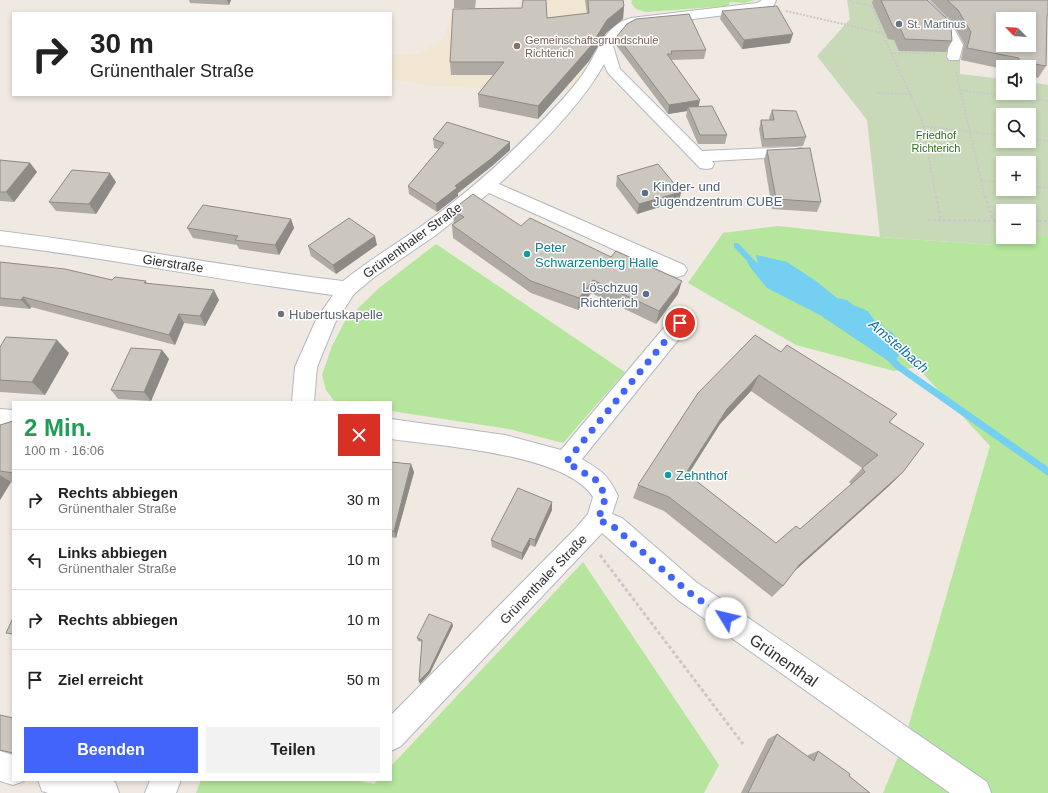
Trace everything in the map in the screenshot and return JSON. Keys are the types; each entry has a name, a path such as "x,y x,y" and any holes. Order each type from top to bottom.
{"street":[{"name":"Grünenthaler Straße","path":"303,401 306,367 326,320 347,289 366,273 429,230 487,185 518,156 567,104 590,75 606,46 620,29 631,22 758,7 768,4 769,0"},
{"path":"919,0 931,9 954,39 957,46 954,57"},
{"path":"606,46 613,70 703,160 800,152"},
{"path":"487,185 677,270"},
{"name":"Gierstraße","path":"0,238 67,246 274,280 347,289"},
{"path":"566,462 680,323"},
{"path":"0,420 12,420"},
{"name":"Grünenthaler Straße","path":"392,429 505,445 566,462 596,480 606,496 592,528 392,735"},
{"name":"Grünenthal","path":"592,528 613,526 687,591 976,793"},
{"path":"0,766 12,770"},
{"path":"57,781 104,793"},
{"path":"160,793 166,781"}],"path":[{"path":"850,0 852,2 872,6 882,33 924,126 938,215 941,220"},
{"path":"786,11 882,33"},
{"path":"891,53 943,55 954,57 968,132 989,212 993,221 928,220"},
{"path":"959,90 1048,101"},
{"path":"877,93 910,94"},
{"path":"924,126 996,135"},
{"path":"1036,140 1048,141"},
{"path":"981,180 996,182"},
{"path":"1036,187 1048,188"},
{"path":"1036,221 1048,221"},
{"path":"592,528 743,744"}],"shaded area":[{"name":"Gemeinschaftsgrundschule Richterich","path":"611,0 622,2 623,15 609,31 596,57 569,91 428,86 392,79 392,55 419,54 445,37 450,16 516,14 519,1"}],"green space":[{"path":"632,0 755,0 744,3 730,2 728,6 646,12 636,9 631,3"},
{"name":"Friedhof Richterich","path":"847,0 923,0 960,47 960,74 996,78 996,100 1036,100 1036,83 1048,85 1048,236 1036,237 1036,204 996,204 996,237 992,237 994,245 880,237 867,120 817,56 850,19"},
{"path":"778,226 880,237 994,245 992,237 996,237 996,244 1036,244 1036,236 1048,236 1048,793 883,793 903,745 990,446 917,367 894,371 796,345 688,283 723,233"},
{"path":"436,244 625,372 563,443 509,429 392,411 392,401 334,401 326,390 322,375 332,346 345,321 379,288"},
{"path":"583,562 719,765 704,793 196,793 201,781 360,781 374,784 377,781 392,781 392,765"}],"water":[{"path":"756,255 787,262 816,281 837,298 847,300 853,305 868,311 875,321 894,334 902,350 895,362 887,360 820,315 767,288 747,261 752,258 758,264"}],"building":[{"name":"Gemeinschaftsgrundschule Richterich","path":"523,0 546,0 547,18 589,13 588,0 623,0 624,6 607,20 590,47 538,106 478,94 504,62 450,62 453,9 522,8"},
{"path":"881,0 927,0 948,20 951,27 952,41 905,39 900,28 893,27"},
{"path":"947,0 1048,0 1046,66 1036,64 1036,60 1019,60 1019,58 967,48 971,32 958,10"},
{"path":"777,6 793,34 744,40 722,11"},
{"path":"689,14 706,50 671,51 672,54 667,54 700,100 669,105 617,36 627,24 636,19"},
{"path":"712,106 727,135 700,135 688,107"},
{"path":"772,110 796,111 806,137 764,139 761,120 774,120"},
{"path":"447,122 510,142 492,158 455,186 457,188 436,204 408,186 444,143 433,139"},
{"path":"810,148 821,202 776,199 767,150"},
{"path":"0,160 30,163 6,192 0,192"},
{"path":"658,164 681,192 639,204 617,176"},
{"path":"72,170 110,173 89,204 49,202"},
{"path":"473,194 521,226 530,218 611,257 616,251 682,281 659,311 593,280 579,298 531,281 452,225 464,217 452,210"},
{"path":"203,205 291,219 275,245 235,240 238,236 187,228"},
{"path":"349,218 375,236 333,265 308,246"},
{"path":"0,262 65,269 112,280 115,277 146,281 144,283 214,290 200,316 179,314 169,335 23,297 21,300 0,298"},
{"name":"Zehnthof","path":"755,335 781,352 787,345 897,414 889,422 924,444 903,472 799,565 783,586 669,497 638,485 698,393","holes":["759,375 878,455 862,468 865,472 800,529 796,526 776,543 686,473 727,409"]},
{"path":"6,337 57,340 32,382 0,380 0,347"},
{"path":"131,348 162,350 144,392 111,390"},
{"path":"12,421 12,473 0,471 0,425"},
{"path":"392,462 411,464 394,531 392,531"},
{"path":"518,488 552,502 535,540 530,538 522,553 491,540"},
{"path":"429,614 452,623 429,671 419,681 422,640 417,638"},
{"path":"12,620 12,634 6,633"},
{"path":"0,715 12,718 12,753 0,750"},
{"path":"777,734 814,761 818,751 850,774 849,776 870,793 748,793"}],"waterway":[{"name":"Amstelbach","path":"736,245 756,266"},
{"name":"Amstelbach","path":"887,355 899,367 1048,472"}],"place":[{"name":"St. Martinus","path":"899,24"},
{"name":"Gemeinschaftsgrundschule Richterich","path":"517,46"},
{"name":"Kinder- und Jugendzentrum CUBE","path":"645,193"},
{"name":"Peter Schwarzenberg Halle","path":"527,254"},
{"name":"Löschzug Richterich","path":"646,294"},
{"name":"Hubertuskapelle","path":"281,314"},
{"name":"Zehnthof","path":"668,475"}],"route":[{"path":"680,323 566,462 596,480 606,496 598,520 613,526 687,591 726,618"}]}
